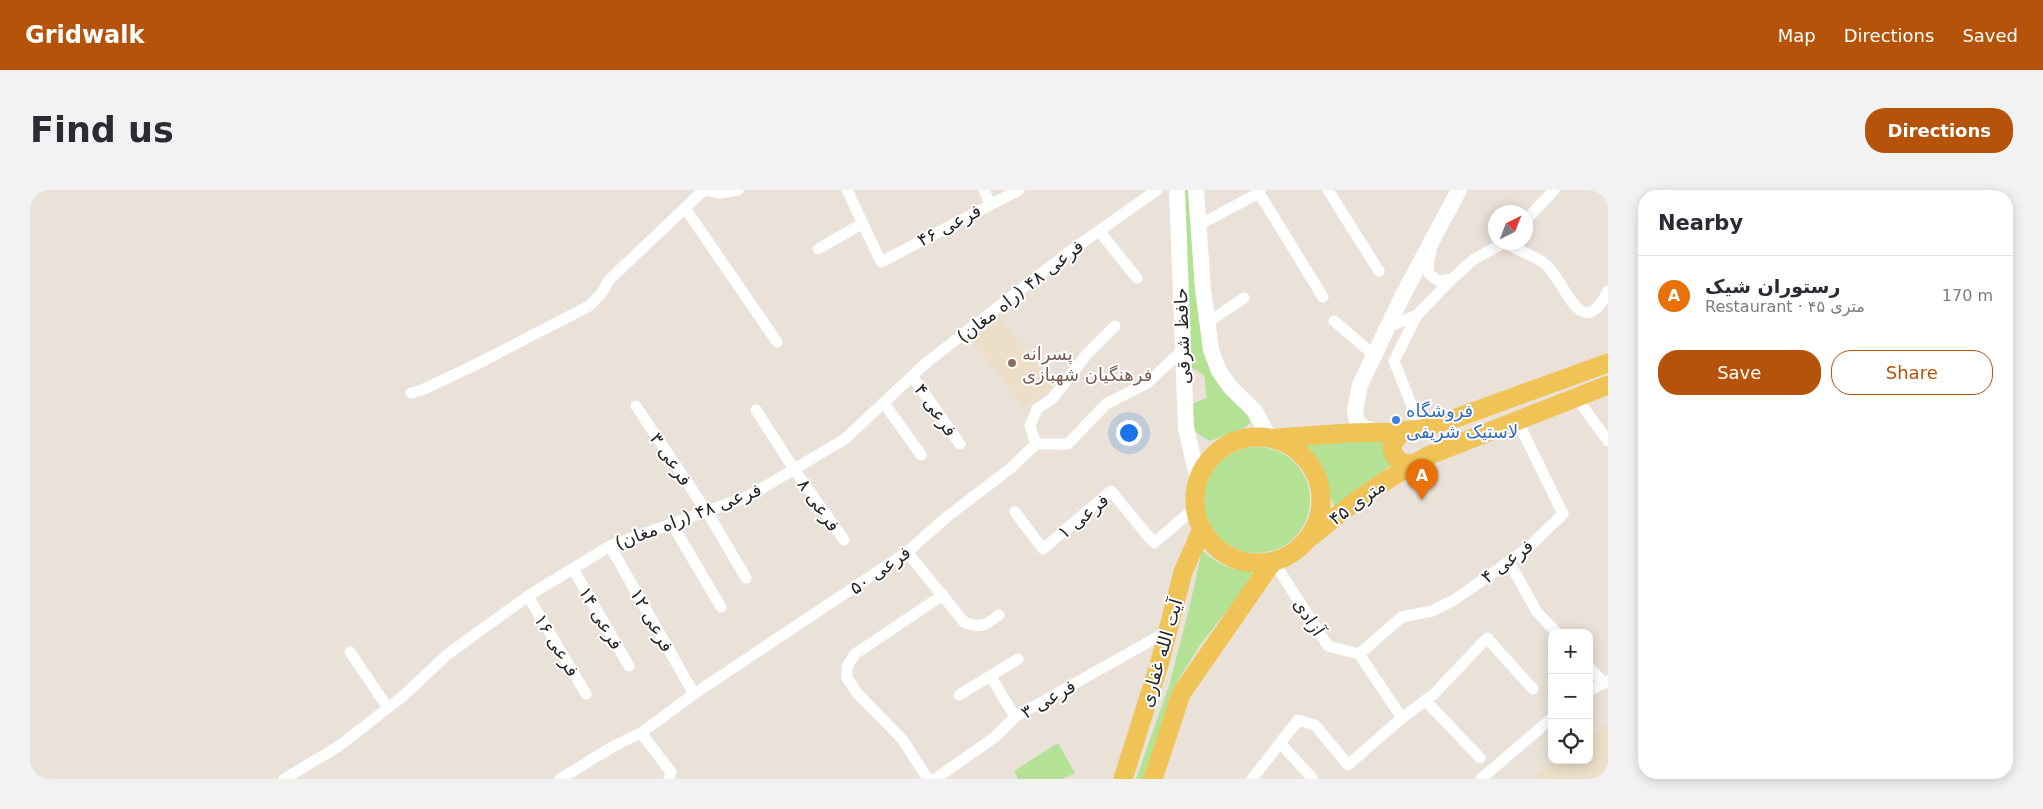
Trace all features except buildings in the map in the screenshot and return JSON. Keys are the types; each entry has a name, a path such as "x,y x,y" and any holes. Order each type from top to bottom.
{"main road":[{"name":"حافظ شرقی","path":"1177,190 1186,428 1198,480"},
{"name":"حافظ شرقی","path":"1196,190 1211,350 1219,371 1231,388 1255,411 1272,438"},
{"path":"1380,432 1364,428 1358,422 1355,410 1360,385 1434,237 1460,190"},
{"path":"1413,464 1401,463 1392,451 1392,443 1396,438 1413,430 1459,417 1608,364"},
{"name":"۴۵ متری","path":"1304,543 1335,516 1413,464 1517,420 1608,385"},
{"path":"1272,438 1294,448 1310,463 1319,483 1321,504 1316,525 1304,543 1290,554 1273,561 1256,563 1240,560 1225,553 1212,543 1202,529 1195,508 1198,480 1206,463 1219,449 1236,440 1255,436 1272,438 1413,430"},
{"name":"آیت الله غفاری","path":"1123,779 1159,665 1183,572 1202,529"},
{"name":"آیت الله غفاری","path":"1153,779 1181,694 1273,561"}],"street":[{"path":"411,393 422,390 466,369 589,306 601,294 608,280 705,190 720,193 738,190"},
{"path":"818,249 863,223 848,190"},
{"path":"984,190 990,204"},
{"name":"فرعی ۴۶","path":"863,223 881,262 1019,190"},
{"name":"فرعی ۴۸ (راه مغان)","path":"284,779 339,746 388,708 448,654 528,596 610,546 749,496 845,438 936,355 1099,231 1157,190"},
{"path":"1328,190 1379,271"},
{"path":"1533,212 1554,190"},
{"path":"1199,225 1259,192 1324,298"},
{"path":"685,208 777,342"},
{"path":"1099,231 1137,278"},
{"path":"1434,237 1428,265 1429,274 1439,281 1452,280"},
{"path":"1413,430 1394,361 1418,315 1473,260 1491,250"},
{"path":"1517,250 1546,265 1572,304 1584,312 1593,311 1601,306 1608,291"},
{"path":"1207,323 1244,298"},
{"path":"1388,327 1418,315"},
{"path":"1334,321 1374,355"},
{"path":"1114,326 1091,349 1052,399 1037,409 1030,426 1036,444 1068,444 1106,404 1147,382 1183,350"},
{"name":"فرعی ۴","path":"912,376 960,444"},
{"path":"1576,397 1608,441"},
{"path":"884,403 921,455"},
{"name":"فرعی ۳","path":"636,406 707,512 746,578"},
{"path":"756,410 794,469"},
{"name":"فرعی ۴","path":"1359,654 1402,617 1432,611 1454,600 1530,546 1563,514 1517,420"},
{"name":"فرعی ۵۰","path":"560,779 614,746 641,733 694,694 907,552 948,516 1011,468 1036,444"},
{"name":"فرعی ۸","path":"794,469 844,540"},
{"name":"فرعی ۱","path":"1015,512 1043,549 1112,491 1154,543 1195,508"},
{"path":"672,524 721,607"},
{"name":"فرعی ۱۲","path":"610,546 694,694"},
{"path":"907,552 964,622 974,627 984,626 998,615"},
{"name":"آزادی","path":"1273,561 1328,646 1359,654"},
{"path":"1509,562 1537,612 1553,629"},
{"name":"فرعی ۱۴","path":"573,569 629,666"},
{"path":"928,779 902,739 857,693 847,678 847,667 855,654 943,595"},
{"name":"فرعی ۱۶","path":"528,596 586,694"},
{"name":"فرعی ۳","path":"935,779 995,737 1016,717 1168,631"},
{"path":"1252,779 1298,720 1315,725 1348,765 1402,718 1426,700 1488,638 1534,690"},
{"path":"350,652 388,708"},
{"path":"1359,654 1402,718"},
{"path":"959,696 1018,659"},
{"path":"1593,671 1606,682 1593,689"},
{"path":"991,677 1016,717"},
{"path":"1426,700 1480,758"},
{"path":"1481,779 1551,719"},
{"path":"641,733 671,772 669,779"},
{"path":"1280,743 1313,779"}],"shaded area":[{"name":"پسرانه فرهنگیان شهبازی","path":"999,316 1053,387 1024,408 970,338"},
{"path":"1608,723 1608,779 1540,779 1536,774 1550,764 1593,764 1593,734"}],"green space":[{"path":"1182,190 1194,190 1203,349 1251,422 1244,428 1210,441 1196,431 1192,422 1192,404 1207,398 1204,375 1189,366"},
{"path":"1387,438 1384,452 1391,465 1335,507 1301,441"},
{"path":"1257,447 1277,451 1295,462 1306,480 1310,500 1306,520 1295,538 1277,549 1257,553 1237,549 1219,538 1208,520 1204,500 1208,480 1219,462 1237,451"},
{"path":"1202,550 1224,565 1251,571 1253,577 1200,645 1178,680 1145,779 1136,779 1169,686"},
{"path":"1058,743 1075,773 1062,779 1018,779 1014,771"}],"place":[{"name":"پسرانه فرهنگیان شهبازی","path":"1012,363"},
{"name":"فروشگاه لاستیک شریفی","path":"1396,420"},
{"name":"رستوران شیک","path":"1422,500"}]}
